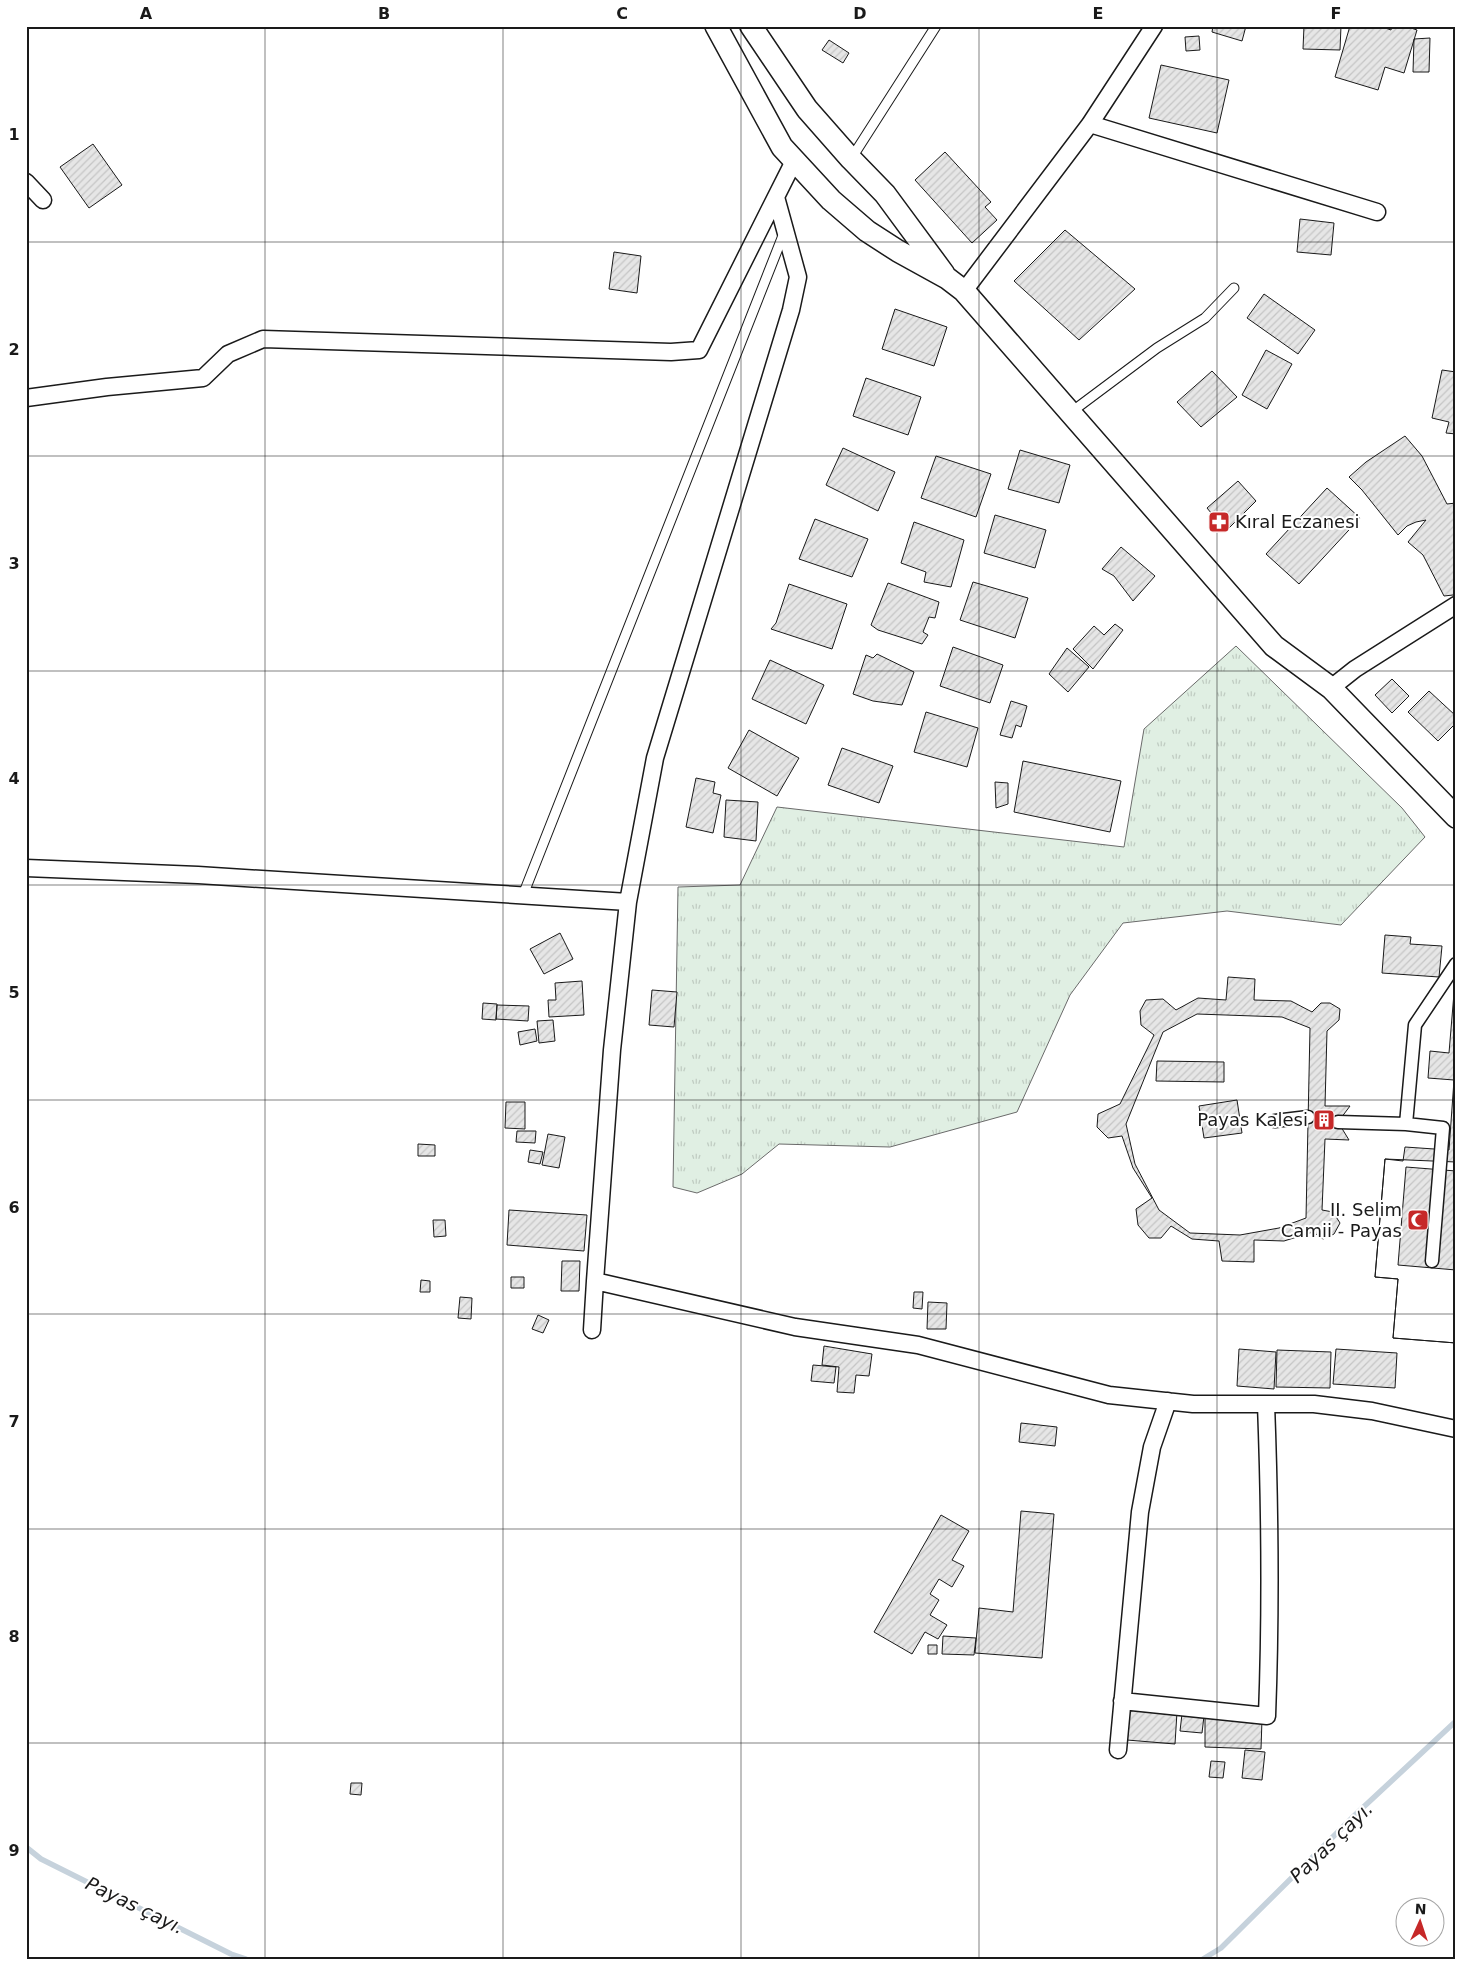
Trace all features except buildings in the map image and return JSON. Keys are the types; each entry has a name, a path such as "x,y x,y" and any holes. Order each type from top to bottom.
{"street":[{"path":"716,26 782,147 794,161 831,200 868,231 964,291 1274,646 1331,688 1456,817"},
{"path":"751,26 807,109 851,159 886,194 946,278"},
{"path":"964,291 1090,124 1154,26"},
{"path":"1090,124 1377,212"},
{"path":"26,398 107,386 204,378 228,354 263,339 671,352 700,350 794,161"},
{"path":"26,182 43,200"},
{"path":"592,1330 612,1050 628,902 655,758 791,310 798,277 776,197"},
{"path":"1331,688 1355,668 1456,605"},
{"path":"26,868 198,875 628,902"},
{"path":"1406,1124 1415,1025 1456,964"},
{"path":"1275,1121 1308,1117"},
{"path":"1338,1122 1406,1124 1443,1128 1432,1261"},
{"path":"595,1281 795,1327 918,1345 1109,1395 1193,1404 1314,1404 1372,1411 1456,1429"},
{"path":"1118,1750 1146,1477 1152,1447 1168,1402"},
{"path":"1122,1702 1268,1716 1271,1617 1271,1517 1266,1404"}],"lane":[{"path":"851,159 936,26"},
{"path":"523,896 786,230"},
{"path":"1070,413 1157,348 1204,318 1234,288"}],"green space":[{"path":"1236,646 1402,808 1425,837 1341,925 1227,911 1123,923 1070,995 1017,1112 890,1147 779,1144 742,1174 697,1193 673,1187 678,887 740,885 777,807 1124,847 1144,729"}],"waterway":[{"name":"Payas çayı.","path":"1203,1959 1221,1948 1356,1814 1456,1721"},
{"name":"Payas çayı.","path":"26,1847 41,1859 231,1954 246,1959"}],"place":[{"name":"Kıral Eczanesi","path":"1219,522"},
{"name":"Payas Kalesi","path":"1324,1120"},
{"name":"II. Selim Camii - Payas","path":"1418,1220"}]}
